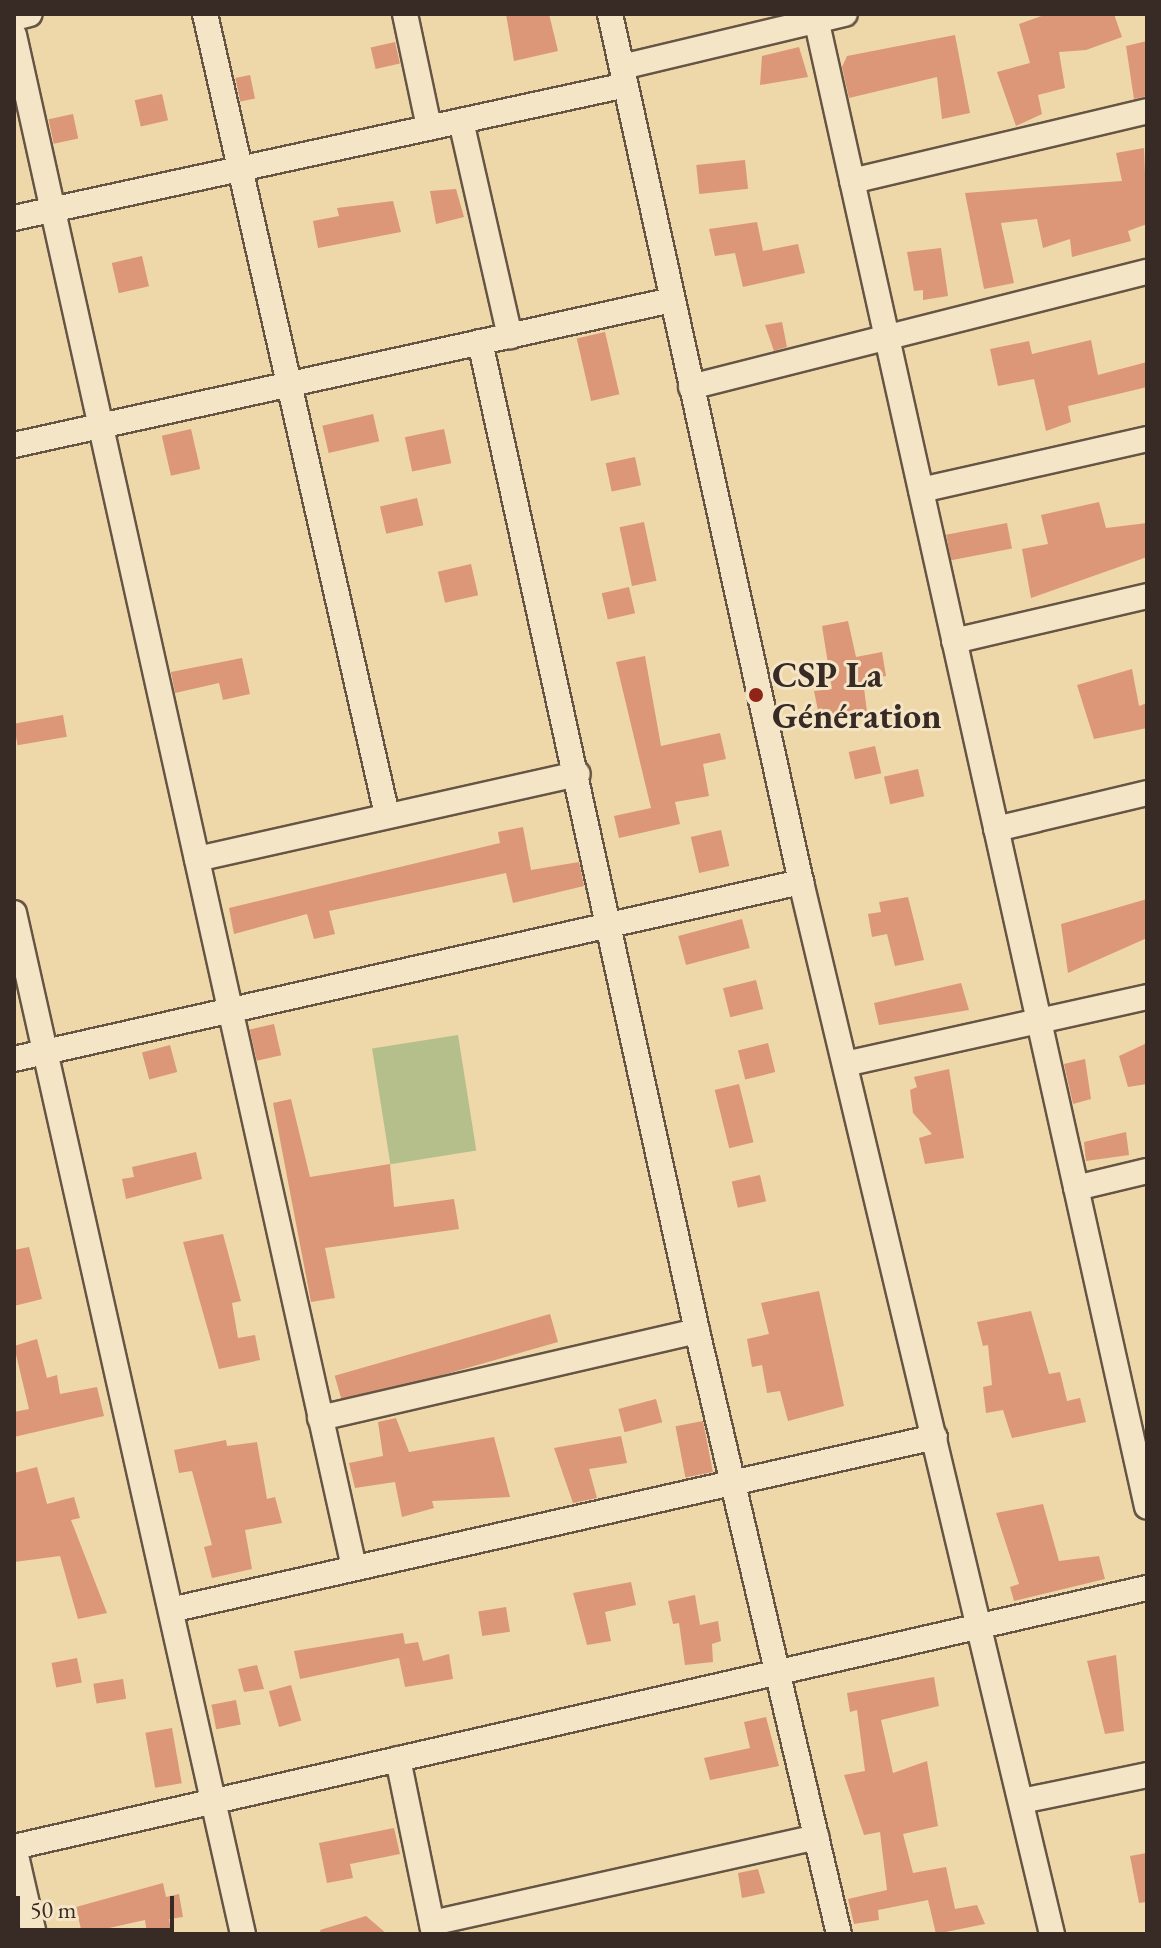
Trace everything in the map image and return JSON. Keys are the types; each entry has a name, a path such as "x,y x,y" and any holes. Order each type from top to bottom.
{"street":[{"path":"14,18 30,14"},
{"path":"205,14 387,815"},
{"path":"405,14 429,127"},
{"path":"610,14 801,882 981,1626 1052,1934"},
{"path":"14,218 461,121 624,76 816,17 845,14"},
{"path":"816,17 1147,1507"},
{"path":"14,35 354,1568"},
{"path":"852,181 1147,111"},
{"path":"461,121 510,336"},
{"path":"691,387 1147,272"},
{"path":"14,445 672,300"},
{"path":"480,342 578,774 697,1331 839,1934"},
{"path":"921,490 1147,439"},
{"path":"954,641 1147,596"},
{"path":"197,859 578,774"},
{"path":"996,829 1147,793"},
{"path":"14,1059 801,882"},
{"path":"14,913 175,1609 243,1934"},
{"path":"845,1064 1147,997"},
{"path":"1076,1188 1147,1171"},
{"path":"320,1418 697,1331"},
{"path":"175,1609 935,1437"},
{"path":"34,1934 14,1847 1147,1588"},
{"path":"398,1759 433,1929 816,1837"},
{"path":"1022,1801 1147,1775"}],"green space":[{"path":"458,1035 476,1151 390,1164 372,1049"}],"building":[{"path":"506,14 549,14 558,51 514,61"},
{"path":"1047,14 1114,14 1122,37 1086,50 1059,52 1065,88 1038,95 1042,114 1016,126 997,72 1030,63 1019,24"},
{"path":"955,35 970,113 942,119 937,77 849,98 842,67 847,56"},
{"path":"1147,41 1147,96 1134,99 1126,46"},
{"path":"395,42 400,63 376,69 371,48"},
{"path":"799,47 808,77 760,85 762,56"},
{"path":"250,75 255,98 240,102 235,78"},
{"path":"162,94 168,120 141,127 135,100"},
{"path":"73,114 78,138 54,144 49,119"},
{"path":"1144,148 1147,224 1128,231 1131,241 1072,257 1070,239 1043,248 1037,219 1001,223 1014,283 984,289 965,193 1122,181 1116,153"},
{"path":"745,160 748,189 699,194 696,165"},
{"path":"456,189 464,217 436,224 430,191"},
{"path":"393,201 401,232 318,248 313,221 339,216 337,208"},
{"path":"757,222 763,251 798,244 805,273 743,287 735,253 715,256 709,229"},
{"path":"941,248 948,296 923,300 923,290 914,291 907,252"},
{"path":"142,256 149,286 119,293 112,263"},
{"path":"782,322 787,347 774,351 765,325"},
{"path":"605,332 619,394 591,401 577,339"},
{"path":"1091,340 1098,375 1147,362 1147,387 1068,406 1071,422 1046,431 1034,379 998,386 990,349 1029,341 1032,354"},
{"path":"373,414 379,441 329,453 322,426"},
{"path":"191,429 200,469 171,476 162,436"},
{"path":"444,429 451,463 412,472 405,437"},
{"path":"635,457 641,485 612,492 606,463"},
{"path":"417,498 423,525 386,534 380,507"},
{"path":"1099,502 1106,528 1147,523 1147,557 1031,598 1022,549 1048,544 1041,515"},
{"path":"644,522 656,581 632,586 620,527"},
{"path":"1007,523 1012,549 951,560 946,535"},
{"path":"471,564 478,595 445,603 438,572"},
{"path":"629,587 635,613 608,620 602,593"},
{"path":"848,621 856,657 882,652 886,676 863,680 867,712 820,720 814,691 832,689 822,626"},
{"path":"645,656 661,746 720,733 726,759 703,764 709,796 675,802 680,824 619,838 614,816 651,808 616,662"},
{"path":"242,658 250,694 223,700 219,683 175,693 171,672"},
{"path":"1132,669 1139,706 1147,703 1147,728 1094,739 1077,685"},
{"path":"63,715 67,737 18,745 14,724"},
{"path":"875,746 881,773 855,779 849,752"},
{"path":"918,769 924,796 890,804 884,777"},
{"path":"523,827 531,870 579,862 584,886 513,903 506,873 329,911 335,934 314,939 307,914 234,934 229,908 500,843 498,832"},
{"path":"721,830 729,866 699,873 691,837"},
{"path":"908,897 924,960 895,966 887,934 872,937 868,914 881,912 879,902"},
{"path":"1147,899 1147,938 1068,973 1061,924"},
{"path":"742,919 750,948 686,965 678,936"},
{"path":"756,980 763,1009 730,1017 723,988"},
{"path":"961,983 969,1010 879,1025 874,1003"},
{"path":"274,1024 281,1055 257,1061 250,1030"},
{"path":"768,1043 775,1072 745,1080 738,1050"},
{"path":"1147,1043 1147,1084 1128,1087 1119,1056"},
{"path":"170,1045 177,1072 149,1080 142,1053"},
{"path":"1085,1059 1091,1099 1073,1104 1064,1064"},
{"path":"949,1069 964,1158 925,1164 919,1138 932,1134 913,1113 910,1090 917,1087 914,1077"},
{"path":"739,1084 754,1142 729,1148 715,1090"},
{"path":"291,1099 310,1177 390,1164 394,1207 454,1199 459,1229 325,1248 335,1298 311,1302 273,1103"},
{"path":"1126,1132 1129,1155 1086,1161 1084,1142"},
{"path":"196,1152 202,1179 126,1199 122,1179 134,1177 132,1167"},
{"path":"760,1175 766,1201 738,1208 732,1182"},
{"path":"223,1234 241,1301 232,1303 238,1338 255,1335 260,1360 219,1369 183,1242"},
{"path":"29,1247 42,1299 14,1306 14,1250"},
{"path":"819,1291 844,1406 788,1421 780,1391 767,1393 762,1365 752,1367 747,1339 769,1334 761,1303"},
{"path":"1031,1311 1049,1374 1060,1372 1067,1401 1080,1398 1086,1422 1012,1438 1003,1410 986,1413 983,1387 992,1385 988,1345 983,1346 977,1322"},
{"path":"550,1314 558,1342 343,1404 335,1376"},
{"path":"37,1339 47,1378 57,1375 60,1394 97,1387 104,1416 14,1437 14,1412 29,1409 14,1346"},
{"path":"656,1399 662,1422 625,1432 618,1409"},
{"path":"396,1418 409,1452 494,1437 510,1497 432,1501 434,1508 402,1517 395,1482 355,1488 349,1463 383,1456 378,1422"},
{"path":"703,1421 713,1472 685,1477 676,1426"},
{"path":"621,1436 627,1463 589,1469 597,1498 573,1503 554,1448"},
{"path":"226,1440 227,1446 257,1442 267,1499 275,1497 282,1523 245,1530 252,1569 212,1578 204,1547 212,1545 192,1471 179,1473 174,1450"},
{"path":"37,1467 47,1504 74,1497 80,1518 71,1520 107,1613 78,1619 60,1556 14,1562 14,1473"},
{"path":"1043,1504 1059,1561 1099,1556 1105,1579 1014,1601 1010,1587 1019,1584 996,1513"},
{"path":"631,1582 636,1605 605,1612 611,1641 587,1645 573,1593"},
{"path":"695,1595 700,1625 718,1621 721,1641 712,1644 713,1662 685,1665 679,1623 673,1624 668,1601"},
{"path":"506,1607 510,1632 482,1636 478,1611"},
{"path":"403,1633 405,1644 418,1642 423,1661 449,1654 453,1679 405,1687 399,1658 300,1679 294,1651"},
{"path":"1116,1655 1124,1731 1105,1734 1087,1661"},
{"path":"77,1658 82,1683 56,1688 51,1663"},
{"path":"257,1665 264,1689 244,1692 238,1669"},
{"path":"934,1677 939,1706 881,1720 893,1773 927,1761 938,1826 903,1834 913,1873 946,1867 955,1909 977,1905 985,1924 936,1934 928,1900 878,1910 879,1920 854,1924 848,1899 887,1890 880,1832 864,1835 844,1775 865,1771 857,1710 850,1712 847,1693"},
{"path":"123,1679 126,1699 96,1703 93,1684"},
{"path":"291,1685 301,1721 279,1727 269,1691"},
{"path":"236,1700 241,1725 216,1729 211,1705"},
{"path":"766,1717 779,1766 710,1780 704,1758 750,1748 744,1722"},
{"path":"172,1728 182,1783 155,1788 145,1733"},
{"path":"394,1828 400,1854 350,1864 353,1878 327,1883 319,1843"},
{"path":"1147,1853 1147,1902 1139,1903 1130,1856"},
{"path":"758,1869 765,1893 742,1898 738,1873"},
{"path":"163,1883 166,1897 179,1894 183,1917 169,1919 172,1934 147,1934 145,1920 82,1934 76,1907"},
{"path":"366,1916 387,1934 321,1934 320,1930"}],"place":[{"name":"CSP La Génération","path":"756,695"}]}
